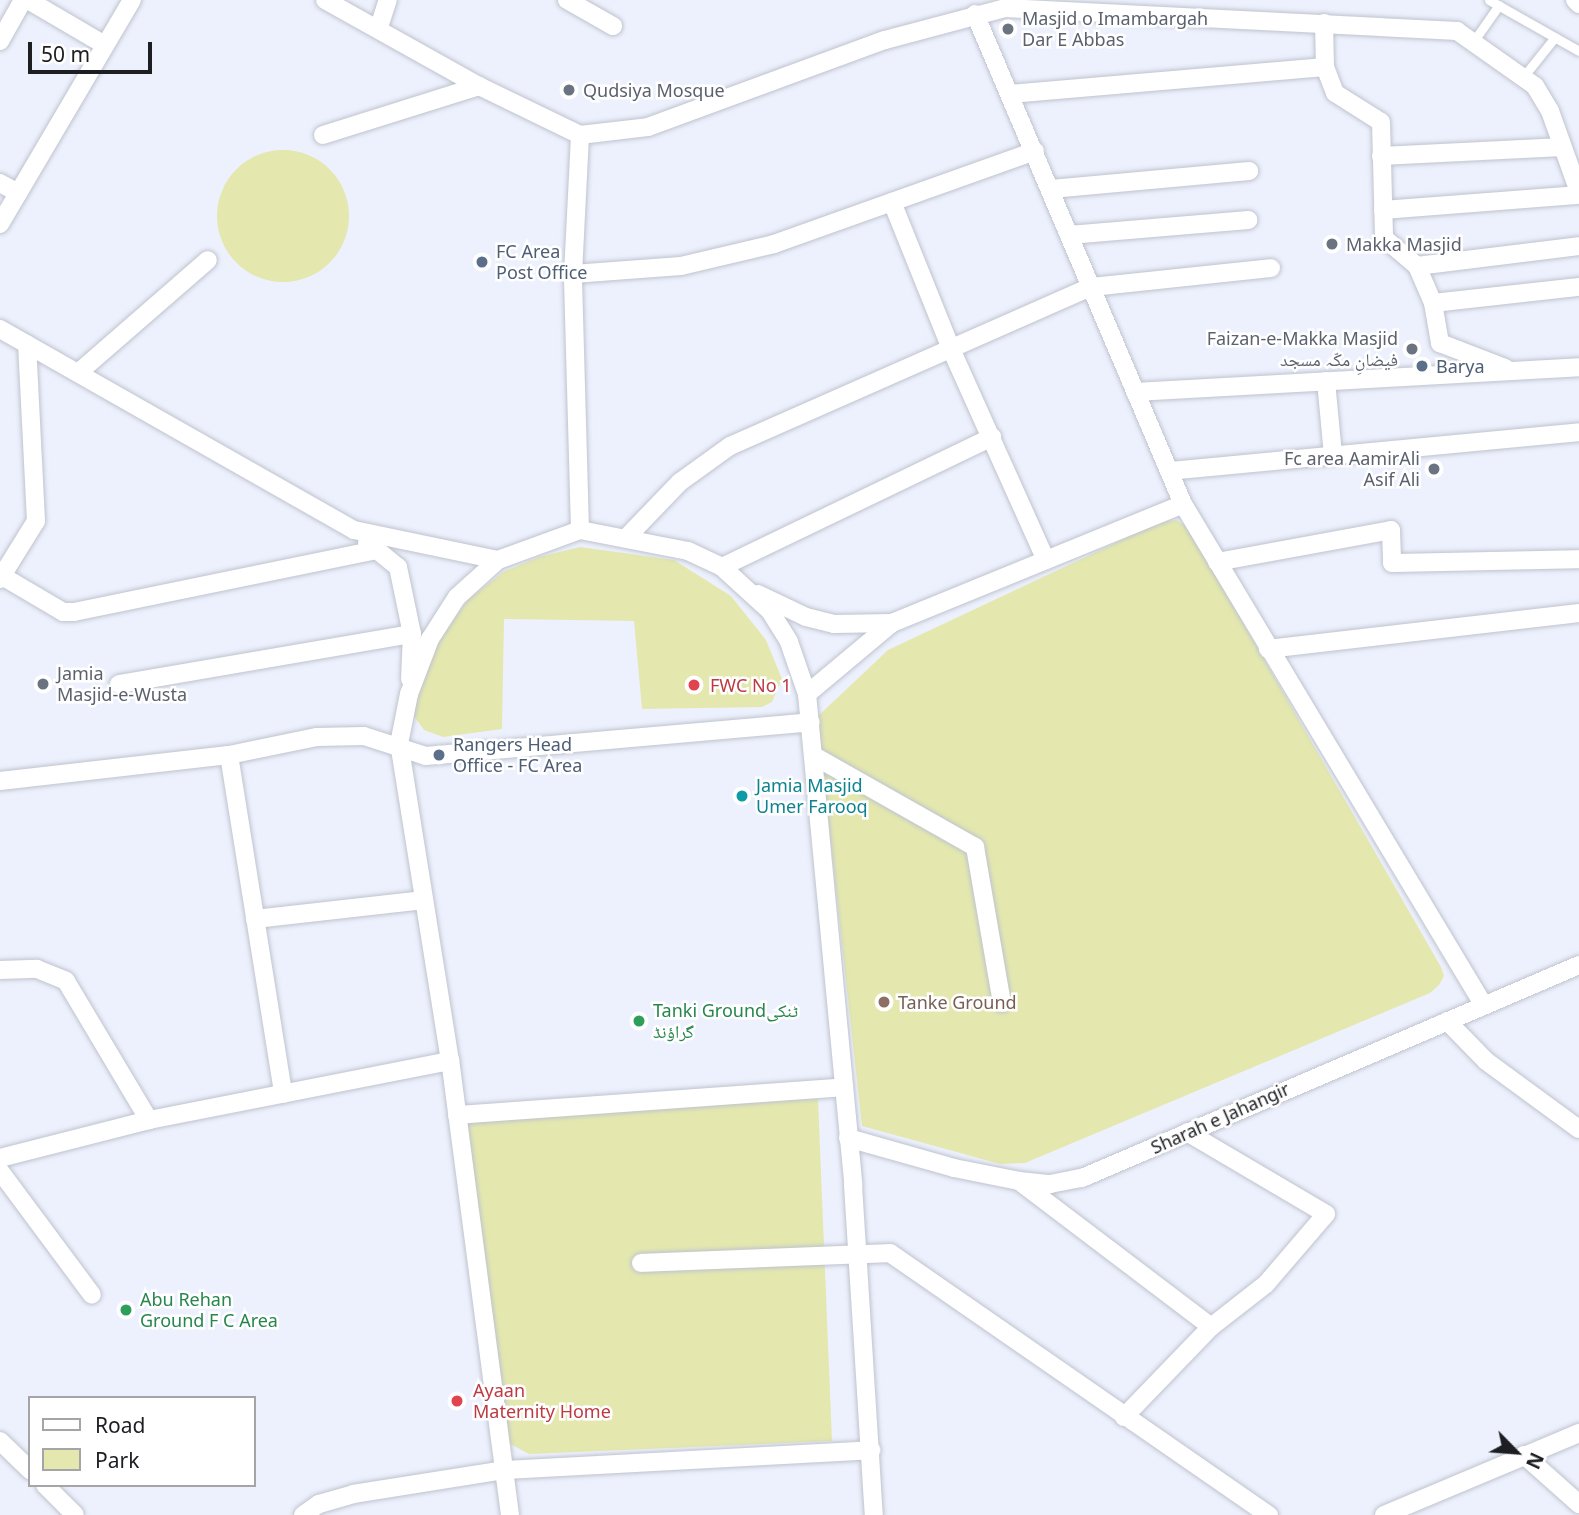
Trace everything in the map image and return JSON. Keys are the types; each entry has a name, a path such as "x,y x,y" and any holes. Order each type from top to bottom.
{"street":[{"path":"0,41 26,0 103,44"},
{"path":"0,224 103,44 132,0"},
{"path":"325,0 379,27 479,86 580,135 648,127 885,40 1005,8 1457,32 1535,86 1550,111 1563,147 1574,164 1579,193 1383,210"},
{"path":"379,27 388,0"},
{"path":"567,0 613,26"},
{"path":"1575,0 1579,4"},
{"path":"975,14 1183,503 1483,1004"},
{"path":"1324,23 1325,67 1335,93 1381,122 1384,238 1417,266 1433,303 1440,343 1512,371"},
{"path":"1010,94 1325,67"},
{"path":"323,135 479,86"},
{"path":"580,135 573,274 580,530"},
{"path":"1381,156 1563,147"},
{"path":"573,274 681,266 774,244 1035,151"},
{"path":"1051,190 1249,171"},
{"path":"0,183 18,193"},
{"path":"892,202 951,349 1046,559"},
{"path":"1069,234 1248,220"},
{"path":"1417,266 1579,246"},
{"path":"78,373 208,260"},
{"path":"628,537 680,482 730,446 1091,288 1270,268"},
{"path":"1433,303 1579,287"},
{"path":"0,329 354,530 398,567 412,634 409,694 399,744 450,1062 510,1515"},
{"path":"27,344 36,521 1,578 63,612 74,612 376,550"},
{"path":"1135,392 1579,367"},
{"path":"1326,381 1333,455"},
{"path":"1169,471 1579,432"},
{"path":"722,567 992,437"},
{"path":"807,694 892,623 1183,503"},
{"path":"354,530 498,561"},
{"path":"409,694 430,639 457,597 498,561 580,530 628,537 688,551 722,567 770,611 789,642 807,694 816,757 858,1254 874,1515"},
{"path":"1217,562 1391,530 1392,563 1579,559"},
{"path":"749,590 806,617 834,624 892,623"},
{"path":"1268,649 1579,613"},
{"path":"119,684 412,634"},
{"path":"0,781 229,755 317,737 364,736 399,744 426,756 811,722"},
{"path":"229,755 283,1094"},
{"path":"816,757 975,846 1002,1003"},
{"path":"255,919 424,900"},
{"name":"Sharah e Jahangir","path":"848,1138 954,1168 1019,1181 1050,1184 1083,1178 1579,965"},
{"path":"0,970 37,969 66,981 149,1120"},
{"path":"1447,1021 1486,1061 1579,1129"},
{"path":"0,1158 149,1120 450,1062"},
{"path":"457,1115 844,1087"},
{"path":"1124,1417 1211,1326 1266,1284 1326,1214 1186,1132"},
{"path":"0,1171 92,1295"},
{"path":"1019,1181 1211,1326"},
{"path":"641,1263 890,1254 1269,1515"},
{"path":"1384,1515 1579,1433"},
{"path":"0,1441 28,1468"},
{"path":"303,1515 353,1494 505,1470 871,1450"},
{"path":"1524,1455 1579,1504"},
{"path":"47,1487 75,1515"}],"lane":[{"path":"1489,0 1579,51"},
{"path":"1473,42 1499,5"},
{"path":"1522,77 1555,37"}],"green space":[{"path":"283,150 308,155 330,169 344,191 349,216 344,241 330,263 308,277 283,282 258,277 236,263 222,241 217,216 222,191 236,169 258,155"},
{"path":"1176,520 1188,527 1444,976 1430,993 1025,1163 1000,1164 862,1126 817,717 888,650 1158,523"},
{"path":"580,547 674,560 731,596 766,640 782,679 772,702 762,707 642,709 634,621 504,619 502,729 443,737 424,730 413,715 413,692 444,632 468,600 503,572 539,557"},
{"path":"818,1099 832,1441 529,1454 501,1439 465,1133 471,1113"}],"place":[{"name":"Masjid o Imambargah Dar E Abbas","path":"1008,29"},
{"name":"Qudsiya Mosque","path":"569,90"},
{"name":"Makka Masjid","path":"1332,244"},
{"name":"FC Area Post Office","path":"482,262"},
{"name":"Faizan-e-Makka Masjid فیضانِ مکّہ مسجد","path":"1412,349"},
{"name":"Barya","path":"1422,366"},
{"name":"Fc area AamirAli Asif Ali","path":"1434,469"},
{"name":"Jamia Masjid-e-Wusta","path":"43,684"},
{"name":"FWC No 1","path":"694,685"},
{"name":"Rangers Head Office - FC Area","path":"439,755"},
{"name":"Jamia Masjid Umer Farooq","path":"742,796"},
{"name":"Tanke Ground","path":"884,1002"},
{"name":"Tanki Groundٹنکی گراؤنڈ","path":"639,1021"},
{"name":"Abu Rehan Ground F C Area","path":"126,1310"},
{"name":"Ayaan Maternity Home","path":"457,1401"}]}
